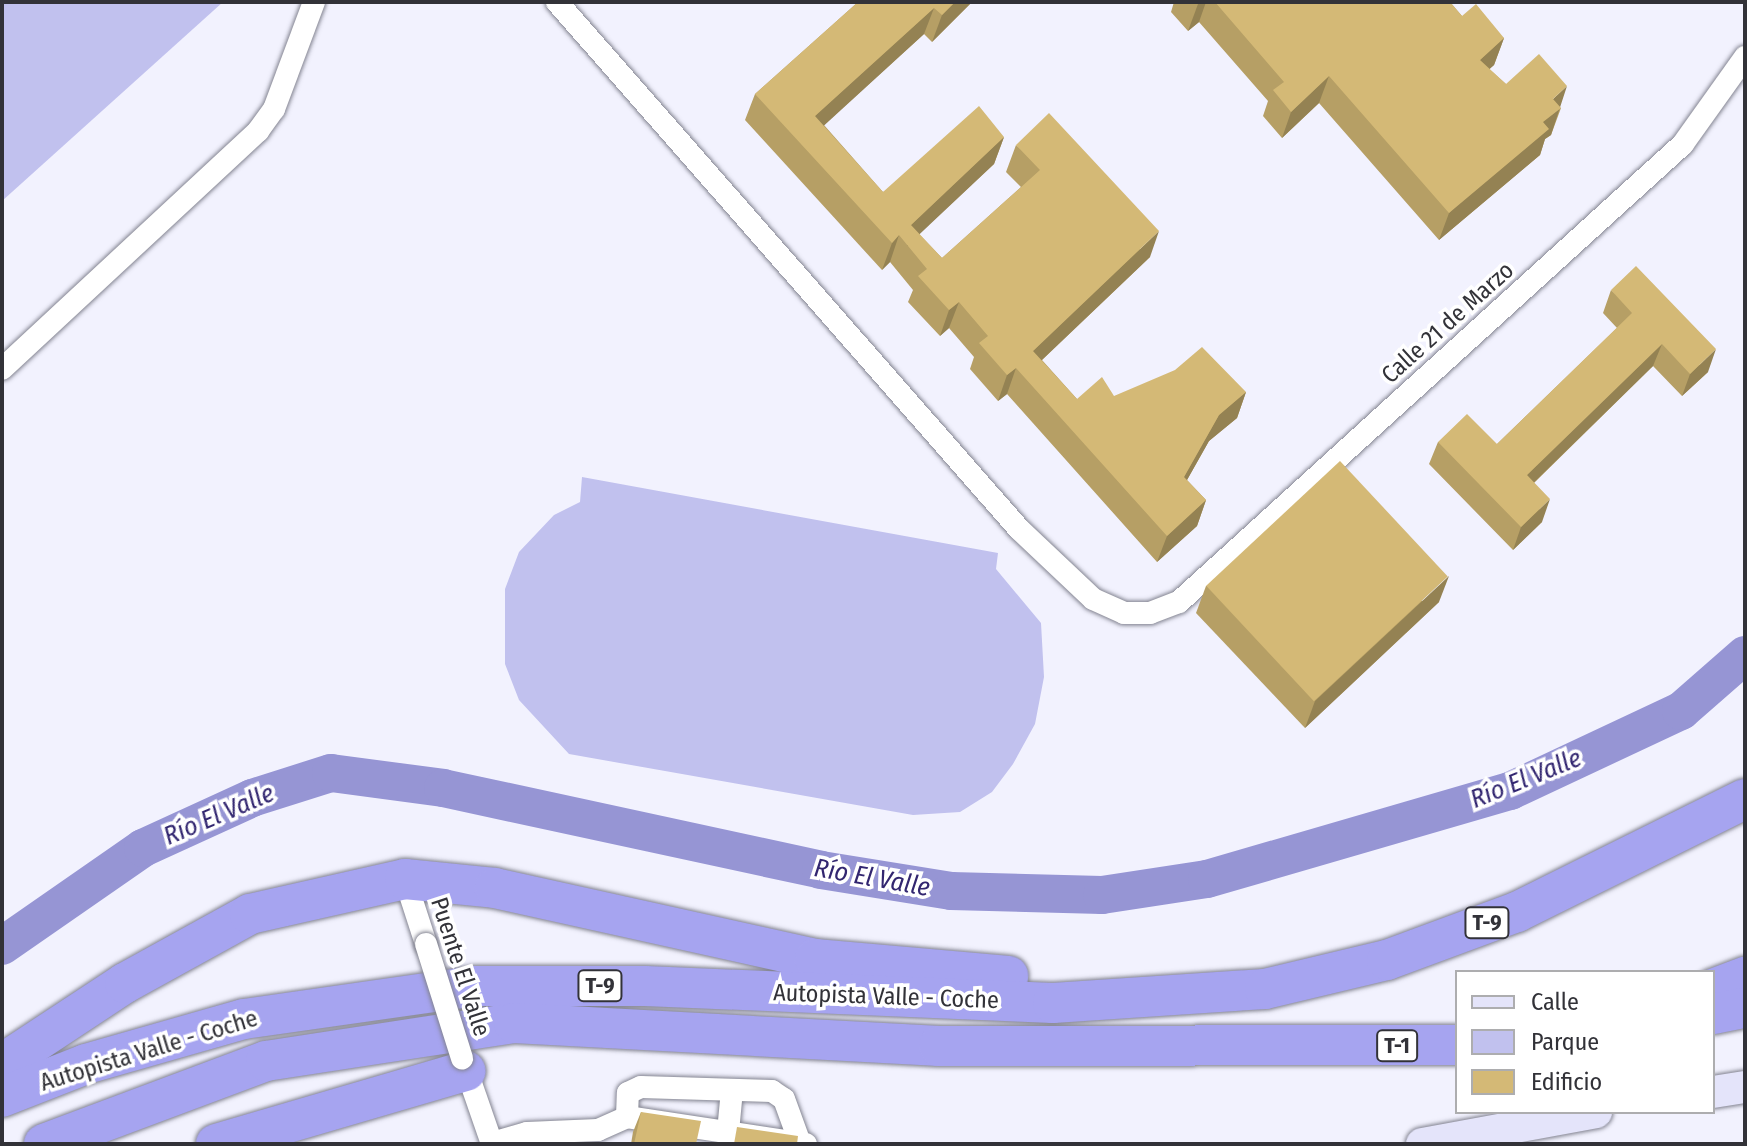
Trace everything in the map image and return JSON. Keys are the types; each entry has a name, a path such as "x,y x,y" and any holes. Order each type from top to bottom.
{"highway":[{"name":"Autopista Valle - Coche","path":"2,1097 86,1064 244,1019 475,986 645,986 1053,1003 1265,989 1387,960 1517,912 1745,799"},
{"path":"2,1064 125,983 250,914 405,879 495,888 815,959 1212,994"},
{"path":"1715,988 1745,977"},
{"path":"1715,1014 1745,1008"},
{"name":"Autopista Valle - Coche","path":"44,1144 266,1061 514,1023 939,1046 1455,1045"},
{"path":"1336,1047 1372,1030 1455,1023"},
{"path":"216,1144 464,1064"}],"main road":[{"path":"1715,1092 1745,1087"},
{"path":"1422,1144 1585,1114"}],"street":[{"path":"2,369 258,131 274,109 314,2"},
{"name":"Calle 21 de Marzo","path":"557,2 1019,529 1093,599 1124,613 1150,613 1179,602 1683,144 1745,57"},
{"name":"Puente El Valle","path":"405,879 492,1144"},
{"path":"627,1117 628,1093 634,1088 780,1094 803,1143"},
{"path":"728,1132 732,1090"},
{"path":"492,1144 527,1133 598,1130 627,1117 803,1143"}],"green space":[{"path":"2,2 223,2 2,201"},
{"path":"582,477 998,553 996,569 1041,623 1044,677 1035,724 1013,764 992,792 960,812 913,815 569,754 519,700 505,664 505,589 519,552 554,515 580,502"}],"building":[{"path":"858,2 955,2 942,15 934,8 815,116 883,192 979,106 1004,137 911,225 942,258 1040,170 1016,145 1049,113 1159,231 1033,351 1077,399 1102,377 1114,396 1175,370 1202,347 1246,392 1219,415 1184,477 1206,500 1167,536 1016,368 1007,375 979,343 988,336 959,302 949,310 918,276 927,269 899,235 892,243 755,94"},
{"path":"1215,2 1450,2 1462,16 1476,4 1504,38 1480,60 1506,84 1539,54 1567,86 1553,99 1561,108 1543,122 1549,129 1449,213 1329,76 1291,112 1273,90 1284,82"},
{"path":"1636,266 1716,349 1690,374 1662,344 1527,475 1550,499 1521,527 1438,442 1467,414 1497,444 1632,313 1611,290"},
{"path":"1340,461 1448,577 1314,701 1206,586"},
{"path":"641,1112 701,1121 696,1144 634,1144"},
{"path":"737,1127 798,1136 797,1144 734,1144"}],"waterway":[{"name":"Río El Valle","path":"2,946 143,848 252,798 331,773 443,788 821,870 951,891 1102,895 1207,879 1510,791 1681,711 1745,655"}]}
